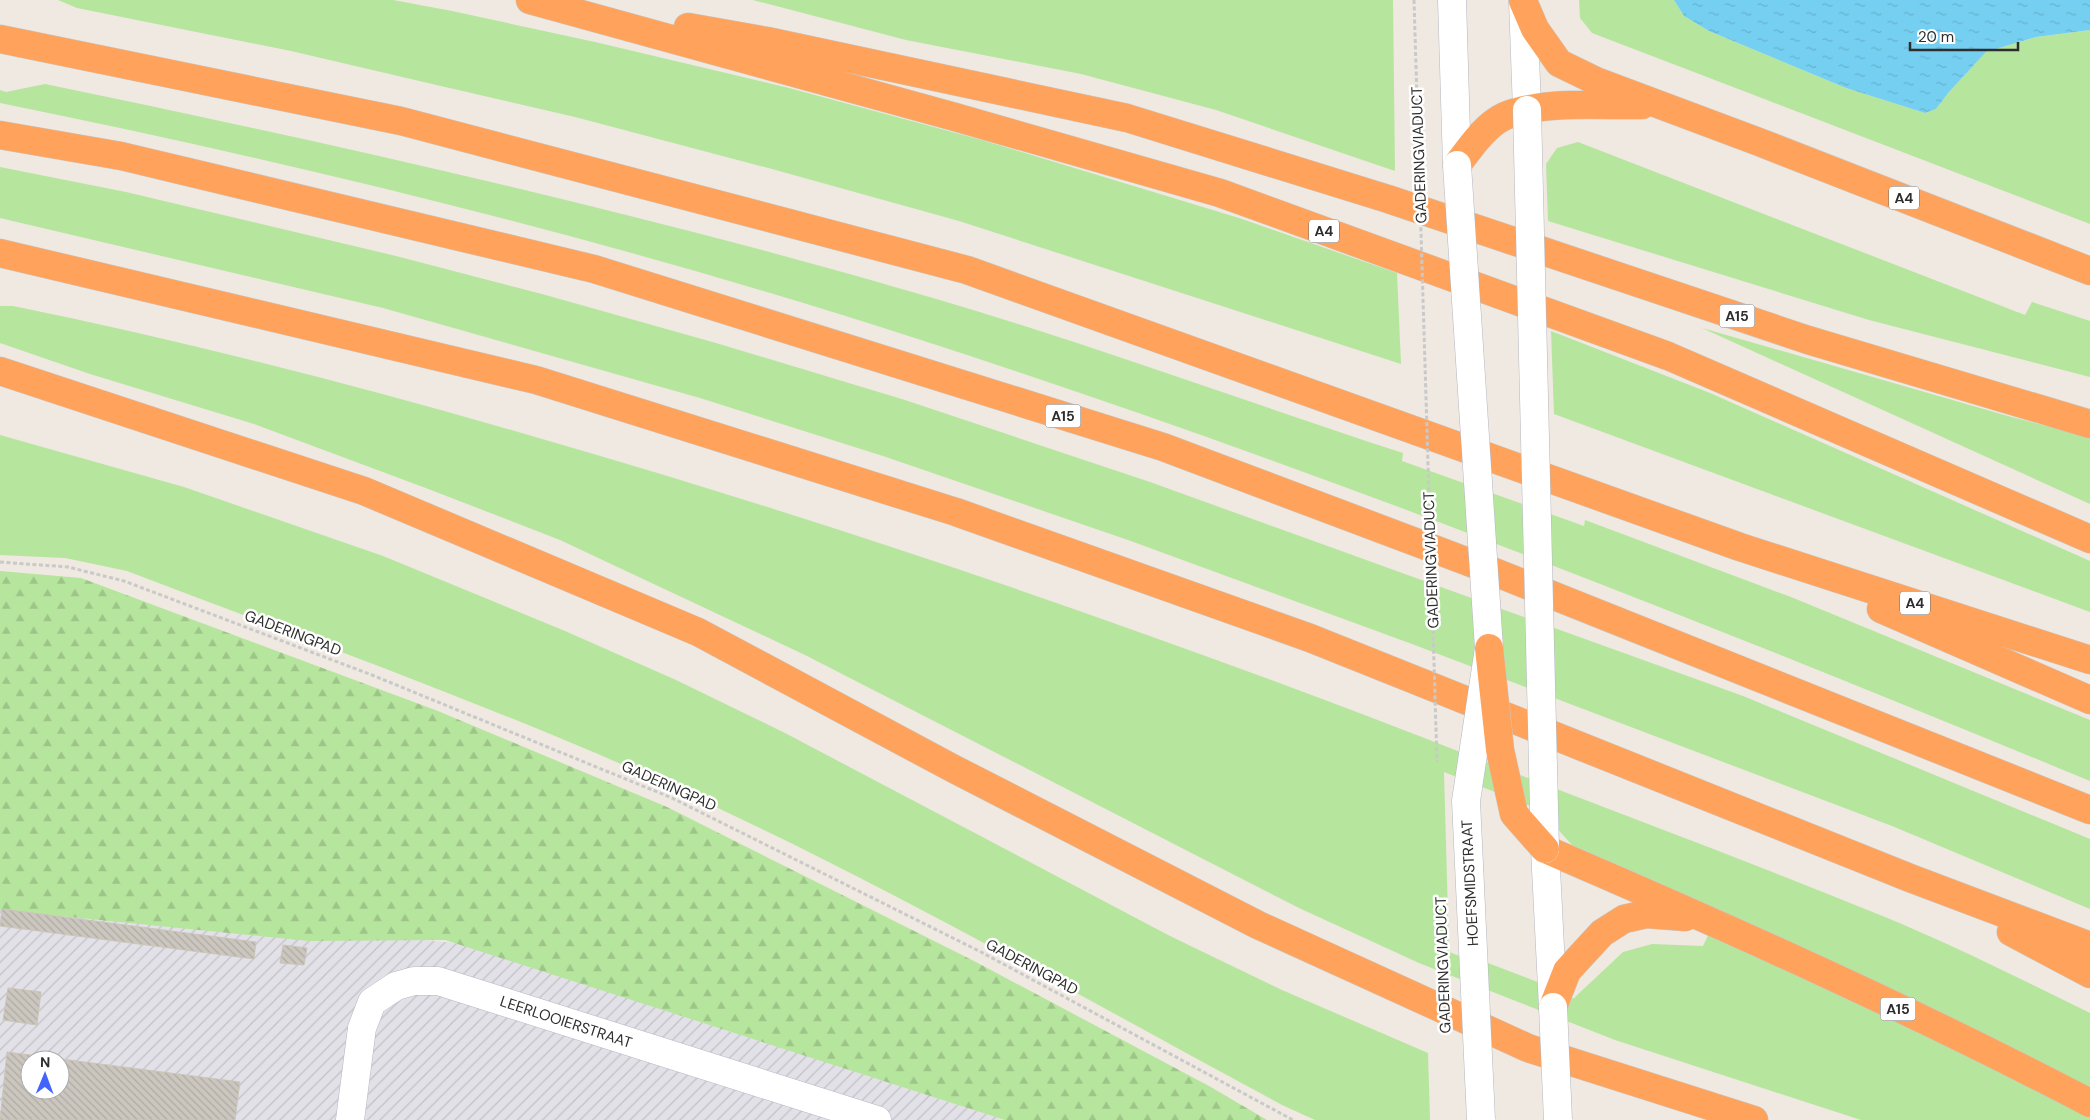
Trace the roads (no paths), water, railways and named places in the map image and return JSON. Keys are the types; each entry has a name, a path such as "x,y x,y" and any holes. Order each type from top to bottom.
{"highway":[{"name":"A4","path":"530,0 955,116 1220,193 1668,356 2090,539"},
{"name":"A15","path":"541,0 767,41 1127,118 1388,199 1808,340 2090,424"},
{"name":"A4","path":"1524,1 1535,30 1559,63 1596,81 1759,142 2090,271"},
{"path":"0,39 401,121 967,270 1740,547 2090,700"},
{"name":"A4","path":"1527,110 1565,106 1656,104"},
{"path":"1457,165 1483,133 1504,117 1527,110"},
{"name":"A15","path":"0,135 121,156 594,269 1163,448 1487,569 2090,810"},
{"path":"0,252 536,380 956,512 1310,638 1910,878 2090,946"},
{"path":"0,371 364,491 698,632 954,769 1258,926 1528,1048 1754,1120"},
{"name":"A4","path":"1740,547 2090,660"},
{"path":"1489,648 1500,750 1514,814 1545,849"},
{"name":"A15","path":"1545,849 1704,918 2014,1063 2090,1103"},
{"path":"1910,878 2090,974"},
{"path":"1553,1007 1567,971 1602,933 1624,919 1646,914 1704,918"}],"street":[{"path":"1452,0 1457,165 1489,648"},
{"path":"1524,1 1545,849 1558,1120"},
{"name":"HOEFSMIDSTRAAT","path":"1480,1120 1466,801 1489,648"},
{"name":"LEERLOOIERSTRAAT","path":"350,1120 362,1028 372,1002 396,986 414,981 438,981 876,1120"}],"water":[{"path":"1674,0 2090,0 2090,30 2036,37 1986,52 1936,109 1925,113 1846,88 1709,31 1684,16"}]}
